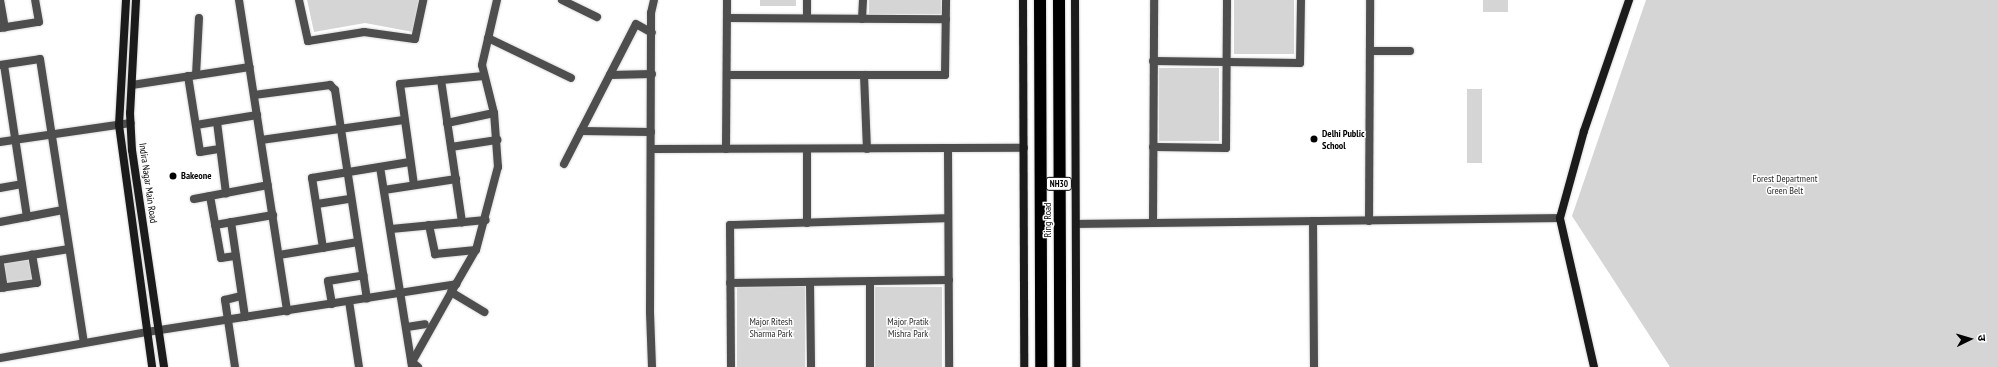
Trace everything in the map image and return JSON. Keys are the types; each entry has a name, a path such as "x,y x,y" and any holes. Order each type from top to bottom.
{"highway":[{"name":"Ring Road","path":"1040,0 1041,367"},
{"name":"Ring Road","path":"1059,0 1060,367"}],"street":[{"path":"0,0 2,28 39,22 35,0"},
{"path":"126,0 119,125 152,367"},
{"name":"Indira Nagar Main Road","path":"136,0 132,85 132,150 164,367"},
{"path":"239,0 287,311"},
{"path":"299,0 308,41 364,32 415,39 423,0"},
{"path":"414,365 451,292 476,250 486,220 498,167 494,113 482,65 497,0"},
{"path":"562,0 597,17"},
{"path":"652,367 650,312 652,33 654,0"},
{"path":"726,149 727,0"},
{"path":"807,0 807,18"},
{"path":"862,0 862,19"},
{"path":"726,75 946,75 946,0"},
{"path":"1023,0 1024,367"},
{"path":"1076,0 1076,367"},
{"path":"1153,223 1154,0"},
{"path":"1153,147 1226,148 1227,0"},
{"path":"1153,61 1300,63 1300,0"},
{"path":"1369,221 1370,0"},
{"path":"1594,367 1560,218 1584,131 1629,0"},
{"path":"199,18 192,76 200,152 220,149"},
{"path":"727,18 946,20"},
{"path":"564,164 636,24 652,33"},
{"path":"488,38 571,78"},
{"path":"1370,51 1410,51"},
{"path":"27,217 16,140 2,65 40,59 84,343"},
{"path":"132,85 250,67"},
{"path":"610,75 652,74"},
{"path":"864,75 867,149"},
{"path":"414,185 400,84 484,76"},
{"path":"441,80 462,222"},
{"path":"254,95 330,85 335,90 346,173 367,299"},
{"path":"0,100 9,99"},
{"path":"447,123 494,113"},
{"path":"196,125 257,115"},
{"path":"261,140 404,120"},
{"path":"217,122 226,193"},
{"path":"0,142 131,123"},
{"path":"581,131 651,132"},
{"path":"451,147 497,140"},
{"path":"948,148 949,367"},
{"path":"651,149 1024,148"},
{"path":"807,149 807,223"},
{"path":"323,248 312,178 410,162"},
{"path":"380,167 414,365"},
{"path":"384,190 456,180"},
{"path":"0,188 22,184"},
{"path":"194,199 268,186"},
{"path":"210,196 221,258 236,256"},
{"path":"317,204 350,199"},
{"path":"0,222 63,210"},
{"path":"215,225 273,215"},
{"path":"731,367 730,225 948,218"},
{"path":"1076,224 1560,218"},
{"path":"391,229 486,220"},
{"path":"1313,221 1314,367"},
{"path":"231,222 244,317"},
{"path":"429,226 436,254 476,250"},
{"path":"278,255 358,242"},
{"path":"0,260 69,249"},
{"path":"0,264 2,288 37,282 32,254"},
{"path":"332,304 328,281 364,275"},
{"path":"730,283 948,280"},
{"path":"870,281 870,367"},
{"path":"810,282 811,367"},
{"path":"0,358 158,330 367,299 456,284"},
{"path":"451,292 484,312"},
{"path":"235,367 225,299 241,296"},
{"path":"349,301 359,367"},
{"path":"407,327 425,324"}],"green space":[{"path":"307,0 419,0 413,32 365,23 314,32"},
{"path":"760,0 796,0 796,6 760,6"},
{"path":"869,0 941,0 941,14 869,14"},
{"path":"1234,0 1294,0 1294,54 1234,54"},
{"path":"1483,0 1508,0 1508,12 1483,12"},
{"name":"Forest Department Green Belt","path":"1646,0 1998,0 1998,367 1670,367 1572,216"},
{"path":"1159,68 1219,68 1219,141 1159,141"},
{"path":"1467,89 1482,89 1482,163 1467,163"},
{"path":"29,259 33,282 6,286 2,264"},
{"name":"Major Ritesh Sharma Park","path":"737,286 805,286 805,367 737,367"},
{"name":"Major Pratik Mishra Park","path":"875,287 942,287 942,367 875,367"}],"place":[{"name":"Delhi Public School","path":"1314,139"},
{"name":"Bakeone","path":"173,176"}]}
